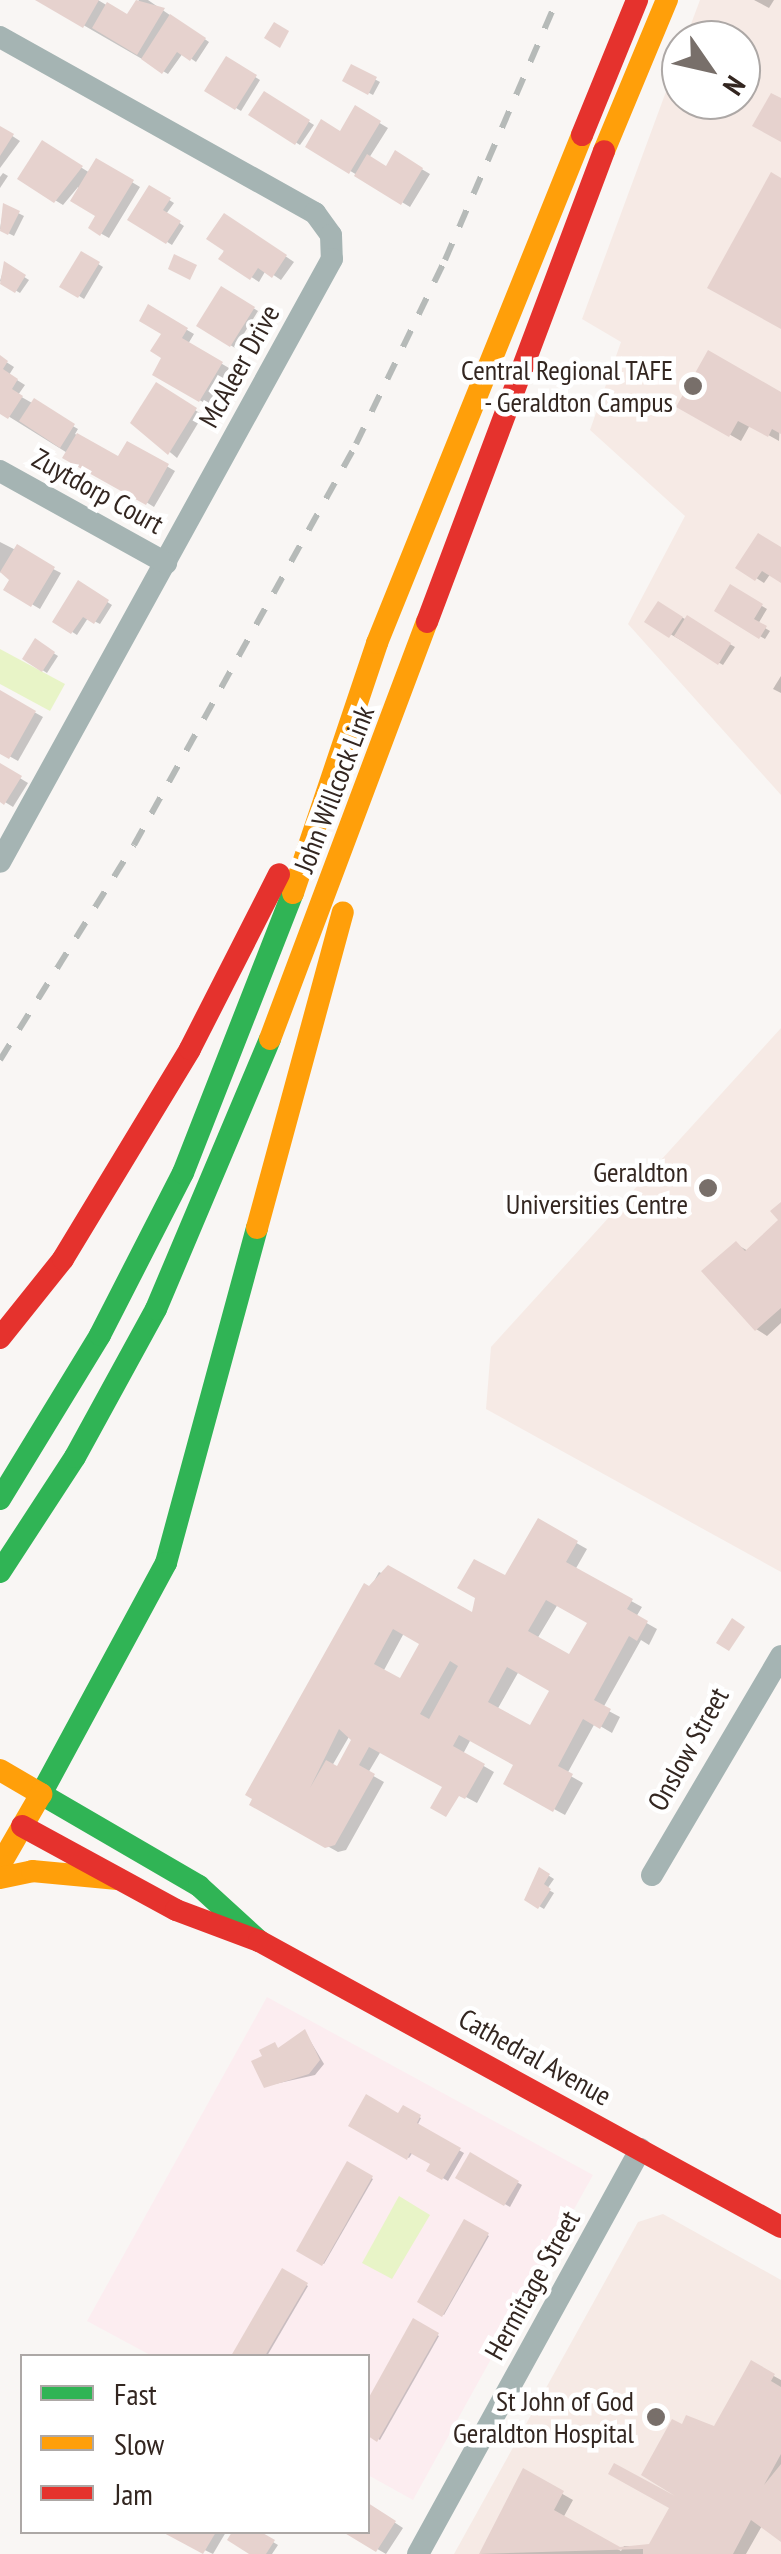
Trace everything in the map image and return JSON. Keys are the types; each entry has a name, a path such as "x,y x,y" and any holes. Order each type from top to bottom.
{"main road":[{"name":"John Willcock Link","path":"0,1499 100,1335 183,1172 266,970 377,643 636,0"},
{"name":"John Willcock Link","path":"0,1572 76,1457 156,1309 249,1096 605,148 668,0"},
{"path":"0,1865 88,1717 166,1563 358,856 451,564"},
{"path":"0,1338 63,1259 190,1049 288,856 377,643"},
{"path":"87,1820 79,1781 88,1717"},
{"name":"Cathedral Avenue","path":"0,1770 198,1886 259,1941"},
{"name":"Cathedral Avenue","path":"0,1814 176,1910 259,1941 781,2226"},
{"path":"0,1878 32,1871 118,1879"}],"street":[{"name":"McAleer Drive","path":"0,38 297,202 331,236 332,259 1,860"},
{"name":"Zuytdorp Court","path":"0,471 166,563"},
{"name":"Onslow Street","path":"652,1875 781,1656"},
{"name":"Hermitage Street","path":"418,2554 641,2150"}],"shaded area":[{"name":"Central Regional TAFE - Geraldton Campus","path":"700,0 781,0 781,795 628,624 685,516 590,430 621,342 582,319 661,105 661,120 761,120 761,20 692,20"},
{"name":"Geraldton Universities Centre","path":"781,1028 781,1572 486,1409 491,1347"},
{"path":"267,1997 593,2175 413,2500 370,2476 370,2354 148,2354 87,2321"},
{"name":"St John of God Geraldton Hospital","path":"663,2214 781,2280 781,2554 454,2554 638,2222"}],"green space":[{"path":"0,649 65,684 50,711 0,684"},
{"path":"399,2196 430,2215 392,2279 362,2263"}],"building":[{"path":"35,0 99,0 83,28"},
{"path":"136,0 165,8 137,55 92,28 107,2 127,14"},
{"path":"170,14 206,38 190,61 177,52 162,74 141,59"},
{"path":"274,22 289,31 280,48 264,38"},
{"path":"226,56 257,75 235,110 204,91"},
{"path":"351,64 377,77 368,95 342,81"},
{"path":"264,91 310,120 295,145 248,115"},
{"path":"771,93 781,98 781,142 752,126 755,120 761,120 761,110"},
{"path":"355,105 381,121 349,174 305,147 321,119 340,131"},
{"path":"0,126 14,134 0,156"},
{"path":"42,140 83,166 54,203 17,179"},
{"path":"395,150 423,168 401,205 354,176 367,154 386,166"},
{"path":"96,158 134,180 100,236 88,228 95,216 70,201"},
{"path":"771,172 781,178 781,329 707,288"},
{"path":"149,185 171,198 163,210 181,221 166,244 127,220"},
{"path":"3,203 20,211 8,235 0,231"},
{"path":"224,213 287,255 272,278 258,268 250,280 218,259 224,251 206,239"},
{"path":"81,251 100,262 78,298 59,287"},
{"path":"174,254 197,265 190,280 168,269"},
{"path":"4,261 26,275 15,293 0,284"},
{"path":"221,286 255,307 230,347 196,326"},
{"path":"148,304 188,328 182,338 223,362 199,402 152,375 161,358 150,351 161,334 139,321"},
{"path":"708,350 781,392 781,434 772,429 768,437 738,421 729,437 676,407"},
{"path":"0,355 8,361 3,369 18,379 12,389 23,396 8,419 0,414"},
{"path":"156,382 197,408 168,455 130,423"},
{"path":"34,398 75,424 60,448 19,421"},
{"path":"77,433 118,456 127,441 169,464 146,505 62,458"},
{"path":"758,533 781,547 781,583 762,571 755,581 735,568"},
{"path":"17,544 55,567 31,607 3,590 9,580 0,572"},
{"path":"78,580 109,600 94,624 83,617 71,634 52,622"},
{"path":"730,584 763,604 754,619 767,626 759,639 714,611"},
{"path":"658,601 683,617 669,638 644,622"},
{"path":"687,615 731,643 718,665 674,636"},
{"path":"35,638 55,652 42,672 22,659"},
{"path":"0,690 36,711 9,759 0,754"},
{"path":"0,763 22,776 4,805 0,802"},
{"path":"781,1202 781,1308 755,1331 701,1271 736,1241 745,1251 778,1220 770,1211"},
{"path":"538,1518 578,1541 566,1562 633,1599 627,1609 648,1621 637,1641 629,1636 594,1700 611,1709 600,1729 583,1719 558,1766 573,1774 553,1812 503,1784 513,1765 459,1735 453,1746 485,1764 465,1799 459,1796 446,1817 430,1808 442,1787 369,1747 359,1765 375,1774 335,1845 325,1848 249,1805 252,1799 245,1795 364,1583 369,1586 388,1565 472,1612 475,1598 457,1588 474,1559 505,1575","holes":["546,1600 587,1623 569,1654 528,1631","393,1629 419,1644 400,1678 374,1664","450,1661 458,1666 429,1719 420,1714","507,1667 549,1691 530,1725 488,1702","339,1729 351,1740 337,1766 326,1760 310,1788"]},
{"path":"732,1618 745,1627 729,1651 716,1643"},
{"path":"539,1867 550,1874 544,1884 551,1889 538,1909 524,1900"},
{"path":"305,2029 320,2060 309,2074 264,2088 251,2061 262,2056 259,2050 275,2042 278,2048"},
{"path":"366,2094 398,2113 403,2105 421,2115 417,2123 461,2148 442,2180 426,2171 430,2164 410,2153 407,2160 348,2126"},
{"path":"470,2152 519,2181 504,2206 455,2178"},
{"path":"347,2161 373,2176 322,2266 296,2251"},
{"path":"464,2219 489,2233 442,2317 417,2302"},
{"path":"282,2268 308,2283 266,2354 232,2354"},
{"path":"413,2318 439,2333 377,2442 370,2437 370,2395"},
{"path":"751,2360 775,2374 771,2381 781,2387 781,2454 764,2485 781,2464 781,2542 751,2520 733,2554 643,2554 643,2549 479,2554 523,2468 564,2491 554,2510 620,2547 649,2544 669,2508 608,2474 614,2463 675,2496 641,2475 672,2419 682,2424 686,2415 714,2426"},
{"path":"370,2504 396,2521 376,2552 346,2534 370,2534"},
{"path":"166,2534 215,2534 203,2554"},
{"path":"231,2534 264,2534 275,2540 266,2554 249,2554 227,2540"}],"railway":[{"path":"0,1060 134,845 356,444 445,260 557,0"}],"traffic: fast":[{"path":"0,1499 100,1335 183,1173 293,893"},
{"path":"0,1572 75,1457 156,1309 270,1039"},
{"path":"257,1228 166,1563 41,1794 199,1886 259,1941"}],"traffic: slow":[{"path":"604,151 667,0"},
{"path":"293,893 377,643 582,135"},
{"path":"270,1039 427,622"},
{"path":"257,1228 343,912"},
{"path":"0,1770 41,1794 0,1865"},
{"path":"0,1878 32,1871 118,1879"}],"traffic: jam":[{"path":"582,135 637,0"},
{"path":"427,622 604,151"},
{"path":"0,1338 63,1259 190,1049 279,874"},
{"path":"22,1826 176,1910 259,1941 781,2227"}],"place":[{"name":"Central Regional TAFE - Geraldton Campus","path":"693,386"},
{"name":"Geraldton Universities Centre","path":"708,1188"},
{"name":"St John of God Geraldton Hospital","path":"656,2417"}]}
